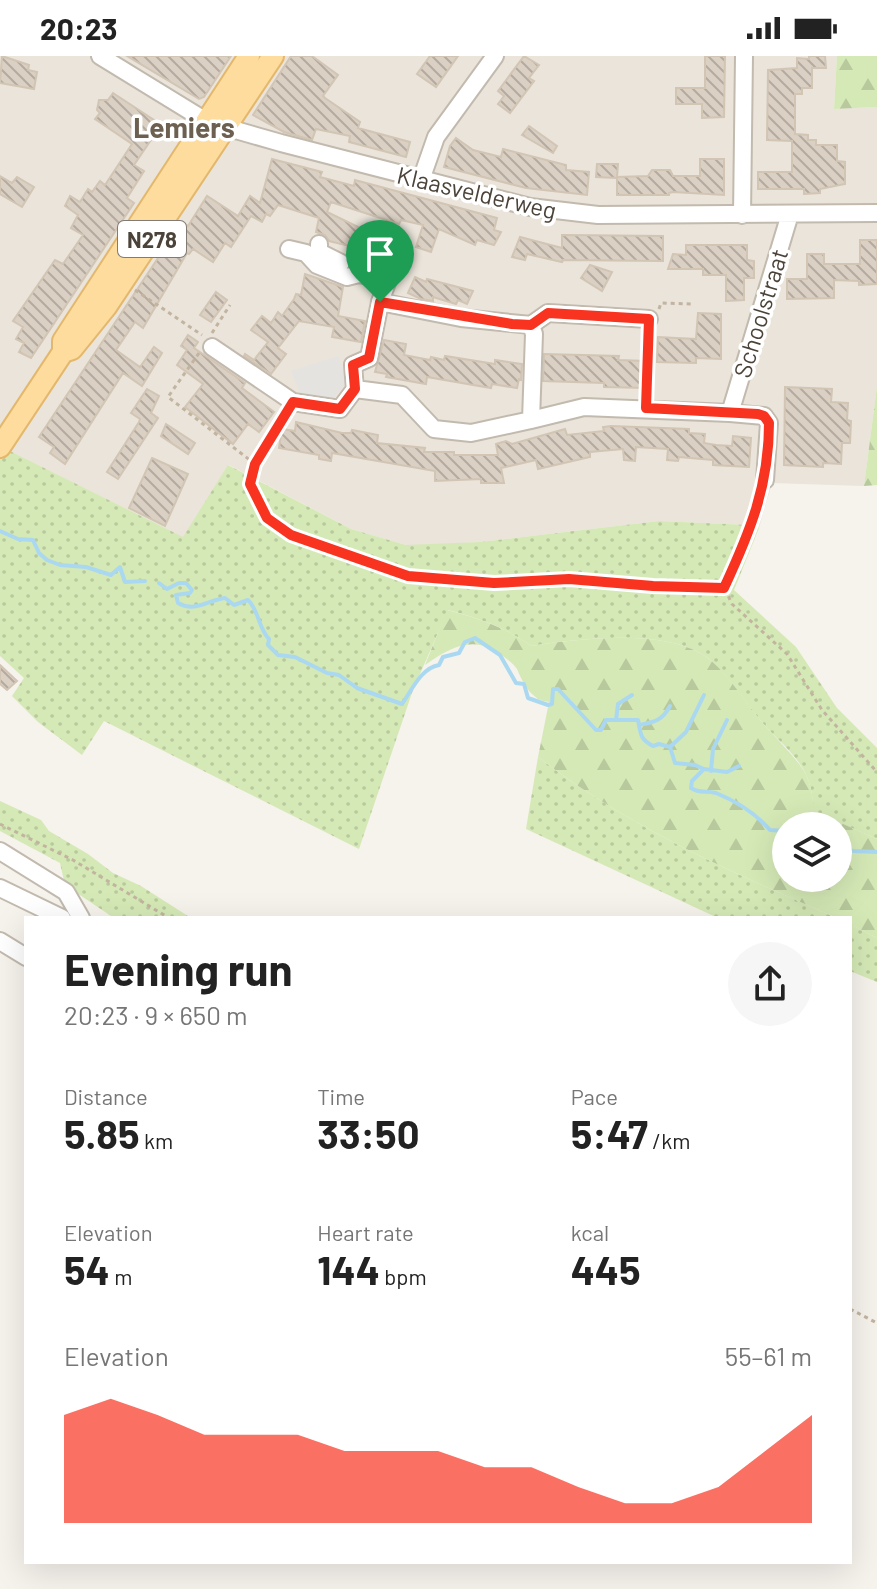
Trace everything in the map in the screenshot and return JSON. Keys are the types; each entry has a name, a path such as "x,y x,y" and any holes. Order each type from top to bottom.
{"main road":[{"name":"N278","path":"0,447 63,352 63,341 249,56"},
{"name":"N278","path":"63,352 72,349 106,307 273,56"}],"street":[{"path":"100,56 206,121"},
{"path":"421,180 436,137 495,56"},
{"path":"742,215 744,56"},
{"name":"Klaasvelderweg","path":"206,121 421,180 554,212 598,215 877,213"},
{"name":"Schoolstraat","path":"730,413 790,214"},
{"path":"319,244 318,250 322,255 359,274"},
{"path":"209,345 293,402 340,409 355,389 353,365 369,358 380,302 388,280 359,274 347,277 317,265 306,253 289,249"},
{"path":"380,302 461,318 531,325 548,313 649,319"},
{"path":"531,325 534,334 531,420"},
{"name":"Schoolstraat","path":"355,389 402,395 434,429 471,433 584,407 758,414 769,423 765,480"},
{"path":"0,851 66,892 80,916"},
{"path":"0,888 57,916"},
{"path":"0,941 24,956"}],"path":[{"path":"133,289 209,339 230,305"},
{"path":"646,408 649,319 657,319 661,303 694,304"},
{"path":"209,345 168,397 255,464"},
{"path":"293,402 255,464 250,484 267,518 291,535 408,576 494,583 569,579 724,588"},
{"path":"724,588 751,530 765,480"},
{"path":"724,588 732,604 787,654 822,710 877,772"},
{"path":"0,824 73,860 166,916"},
{"path":"852,1310 877,1323"}],"shaded area":[{"path":"0,56 837,56 834,109 877,107 877,386 864,486 772,483 759,528 659,521 424,546 406,545 351,529 229,465 184,538 0,446"},
{"path":"338,356 348,381 330,402 302,398 291,371"}],"green space":[{"path":"837,56 877,56 877,107 834,109"},
{"path":"877,386 877,485 864,486"},
{"path":"0,446 183,537 228,465 351,529 406,545 480,542 659,521 749,525 759,528 734,590 796,647 837,708 877,748 877,839 852,828 852,812 815,812 809,781 803,769 712,661 687,647 666,642 620,638 531,646 491,624 448,610 413,690 359,849 104,721 82,755 38,722 12,696 24,678 0,656"},
{"path":"447,610 491,624 531,646 596,639 644,639 687,647 705,656 725,675 804,770 809,781 816,812 772,812 772,889 645,827 538,757 549,702 533,695 514,665 493,649 473,644 454,648 425,665"},
{"path":"538,757 609,806 682,847 772,889 772,892 832,916 714,916 526,829"},
{"path":"0,801 41,820 49,831 113,873 141,886 188,916 111,916 65,885 60,863 0,831"},
{"path":"852,828 877,839 877,938 852,925 852,916 832,916 778,892 852,892"},
{"path":"852,925 877,938 877,982 852,972"}],"building":[{"path":"2,56 29,65 28,70 37,72 34,89 0,83"},
{"path":"127,56 231,56 204,97 199,99"},
{"path":"291,56 312,56 338,75 323,96 360,122 358,128 410,142 406,157 349,142 350,136 316,129 312,140 284,132 253,115"},
{"path":"430,56 458,56 436,87 417,74"},
{"path":"524,56 539,65 529,78 534,81 510,113 498,104 504,96 498,91"},
{"path":"705,56 725,56 724,117 702,118 702,104 676,104 676,88 705,88"},
{"path":"809,56 825,56 826,68 812,68 812,88 802,88 802,94 795,94 795,134 808,135 808,140 816,140 816,145 837,145 837,161 845,162 845,184 820,189 820,193 804,194 804,189 758,189 758,172 792,172 792,141 767,140 768,70 797,68 797,58 809,59"},
{"path":"113,93 160,124 159,128 134,165 144,171 127,198 134,203 31,358 19,352 24,343 16,339 23,327 13,321 55,260 63,264 83,235 71,228 78,215 65,206 70,196 80,202 88,189 92,192 100,181 105,185 132,144 95,119 100,113 97,110 99,100 108,100"},
{"path":"529,126 557,146 553,153 522,135"},
{"path":"456,138 473,150 501,157 503,149 566,165 566,170 589,172 587,195 526,188 444,167 450,146"},
{"path":"272,159 322,172 320,177 354,186 355,180 497,218 494,230 501,232 494,245 477,240 475,245 439,229 431,252 416,247 423,225 401,220 399,224 331,202 327,212 412,253 403,271 393,266 391,270 375,266 379,248 355,242 354,247 329,241 325,235 316,232 319,218 278,205 270,216 266,214 262,222 251,216 231,247 225,243 213,262 193,249 187,253 143,328 135,322 116,350 140,367 154,347 162,353 142,386 123,373 65,464 50,453 54,447 39,437 182,222 188,226 207,196 238,216 250,196 260,203"},
{"path":"700,159 724,159 724,195 673,192 669,195 617,195 617,178 596,177 597,164 618,164 617,177 648,176 652,170 670,170 673,176 700,176"},
{"path":"0,176 12,183 17,177 34,187 22,207 0,194"},
{"path":"562,235 663,236 663,261 562,262 527,254 525,260 512,257 520,237 562,248"},
{"path":"860,240 877,240 877,284 859,285 859,281 834,280 834,298 787,299 787,279 807,279 807,254 824,254 824,264 860,264"},
{"path":"686,245 747,245 747,260 754,261 754,278 744,278 744,300 726,301 726,275 703,275 703,269 668,269 673,254 686,255"},
{"path":"590,265 612,272 602,291 581,278"},
{"path":"305,274 343,287 338,316 365,321 361,342 332,337 334,327 299,321 278,348 286,354 271,374 244,356 254,360 268,342 251,330 262,316 271,323 278,312 282,316 296,294 301,295"},
{"path":"415,277 473,291 467,304 433,297 433,301 421,299 408,293"},
{"path":"216,292 227,300 211,322 200,315"},
{"path":"698,313 721,314 721,359 696,358 696,363 657,362 658,337 696,339"},
{"path":"188,335 198,342 194,348 245,383 242,388 274,412 259,432 248,424 233,444 185,407 203,384 177,365 187,350 181,346"},
{"path":"384,340 406,344 404,355 430,360 431,357 444,360 445,356 495,364 495,360 522,364 521,380 517,388 492,384 491,388 427,377 426,384 386,377 387,374 375,372"},
{"path":"544,354 619,356 618,360 646,361 645,388 543,381"},
{"path":"785,387 832,389 831,402 848,403 850,443 842,443 841,464 823,463 823,467 784,465"},
{"path":"147,389 159,396 151,413 158,418 118,479 107,472 139,422 140,419 131,413"},
{"path":"296,422 342,433 351,433 352,430 378,435 377,443 425,448 424,452 454,452 454,455 498,455 496,444 506,441 512,444 565,429 567,435 604,431 603,427 611,426 689,429 689,433 705,434 704,443 716,445 732,446 733,436 751,438 749,467 713,465 713,460 679,457 678,461 667,460 668,449 636,447 635,461 624,460 623,449 590,452 590,457 538,469 536,460 501,468 504,483 481,483 481,479 435,481 435,471 332,453 331,461 319,459 319,455 279,448 282,429 295,431"},
{"path":"166,424 195,443 188,454 161,436"},
{"path":"152,458 188,474 165,526 129,508"},
{"path":"0,665 17,681 7,690 0,684"}],"waterway":[{"path":"0,531 18,539 33,540 39,553 60,565 86,567 111,575 120,567 125,582 145,581"},
{"path":"159,583 167,589 186,583 192,590 190,593 176,595 178,603 184,606 225,598 234,605 248,600 269,639 268,645 278,655 295,657 327,673 339,675 357,688 402,704 427,670 439,665 443,657 459,653 465,642 475,638 500,655 516,683 524,684 528,698 552,704 553,689 558,689 596,730 601,730 606,720 638,720 643,739 653,746 670,747 675,763 704,769 692,781 691,788 723,796 752,813 772,830"},
{"path":"616,720 618,704 632,695"},
{"path":"670,747 686,732 704,695"},
{"path":"639,725 657,720 670,706"},
{"path":"711,771 713,749 727,720"},
{"path":"704,769 727,772 739,766"},
{"path":"852,851 877,852"}],"district":[{"name":"Lemiers","path":"184,127"}],"route":[{"path":"380,302 461,318 512,324 531,325 548,313 649,319 646,408 758,414 769,423 765,480 751,530 724,588 569,579 494,583 408,576 291,535 267,518 250,484 255,464 293,402 340,409 355,389 353,365 369,358 380,302"}]}
